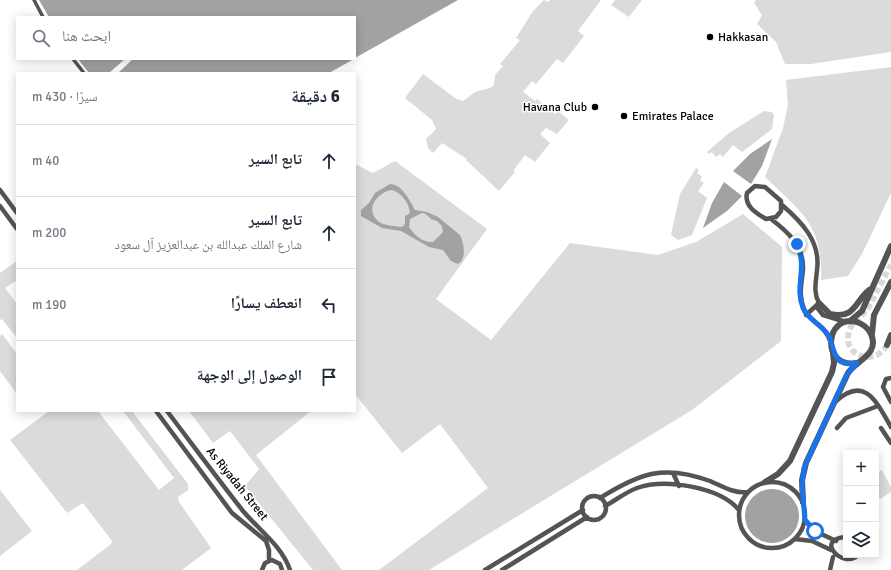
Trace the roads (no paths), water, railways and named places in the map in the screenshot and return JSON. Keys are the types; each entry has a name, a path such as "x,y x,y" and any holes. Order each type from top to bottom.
{"street":[{"path":"34,0 42,16"},
{"path":"74,60 83,72"},
{"path":"857,363 848,373 804,468 802,480 805,520 799,533 795,539 777,548 757,545 748,538 741,528 739,510 742,500 748,492 783,470 796,452 832,372 834,363 830,341 825,330 806,314 799,290 803,269 801,254 791,236 771,219 766,219 749,207 746,198 750,189 755,186 765,188 781,201 782,205 801,223 813,241 818,260 815,287 817,304 823,315 848,322 863,324 872,335"},
{"path":"0,190 16,212"},
{"path":"771,219 779,214 782,205"},
{"path":"0,206 16,227"},
{"path":"830,341 836,328 862,312 891,246"},
{"path":"832,352 841,361 849,364 857,363 865,359 873,346 872,335 874,315 891,282"},
{"path":"817,304 830,314 845,314 856,308 864,295 871,289"},
{"path":"806,314 817,304"},
{"path":"887,345 891,335"},
{"path":"891,378 886,379 883,387 891,402"},
{"path":"834,403 844,395 860,390 866,392 878,406 891,427"},
{"path":"837,428 846,418 878,406"},
{"name":"As Riyadah Street","path":"157,412 232,512 266,541 269,550 269,560"},
{"name":"As Riyadah Street","path":"168,412 242,510 285,558 290,570"},
{"path":"881,428 889,435 891,443"},
{"path":"600,498 636,477 652,473 674,473 700,478 734,491 748,492"},
{"path":"674,473 680,486"},
{"path":"765,482 784,484 795,491 803,502"},
{"path":"605,506 638,488 655,485 680,486 719,495 730,501 739,510"},
{"path":"595,496 600,498 605,506 604,514 600,518 594,520 587,517 582,510 583,504 589,498 595,496"},
{"path":"485,570 582,510"},
{"path":"502,570 587,517"},
{"path":"805,520 813,530 836,540 843,538"},
{"path":"795,539 812,541 831,550"},
{"path":"830,570 833,557 831,550 836,540"},
{"path":"833,557 840,564 853,562 856,558"},
{"path":"262,570 263,565 269,560 278,562 282,570"}],"tunnel":[{"path":"887,345 882,352 875,356 868,357 861,356 855,352 850,347 848,340 850,328 868,308 891,265"}],"place":[{"name":"Hakkasan","path":"710,37"},
{"name":"Havana Club","path":"595,107"},
{"name":"Emirates Palace","path":"624,116"}]}
